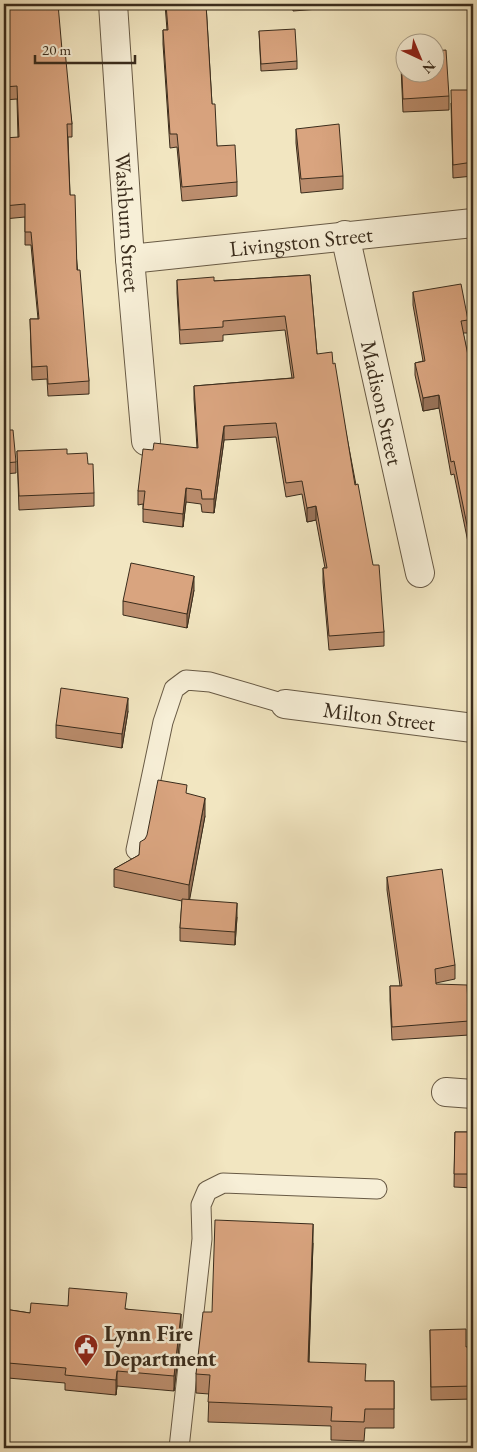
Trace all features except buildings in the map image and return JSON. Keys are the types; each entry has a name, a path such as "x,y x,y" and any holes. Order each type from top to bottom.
{"street":[{"name":"Washburn Street","path":"113,4 130,259 146,442"},
{"name":"Livingston Street","path":"130,259 473,223"},
{"name":"Madison Street","path":"345,235 420,573"},
{"name":"Milton Street","path":"286,704 473,728"},
{"path":"446,1092 473,1094"}],"lane":[{"path":"136,850 163,722 174,689 186,680 210,682 286,704"},
{"path":"178,1448 202,1238 201,1205 207,1190 223,1184 377,1190"}],"place":[{"name":"Lynn Fire Department","path":"86,1367"}]}
